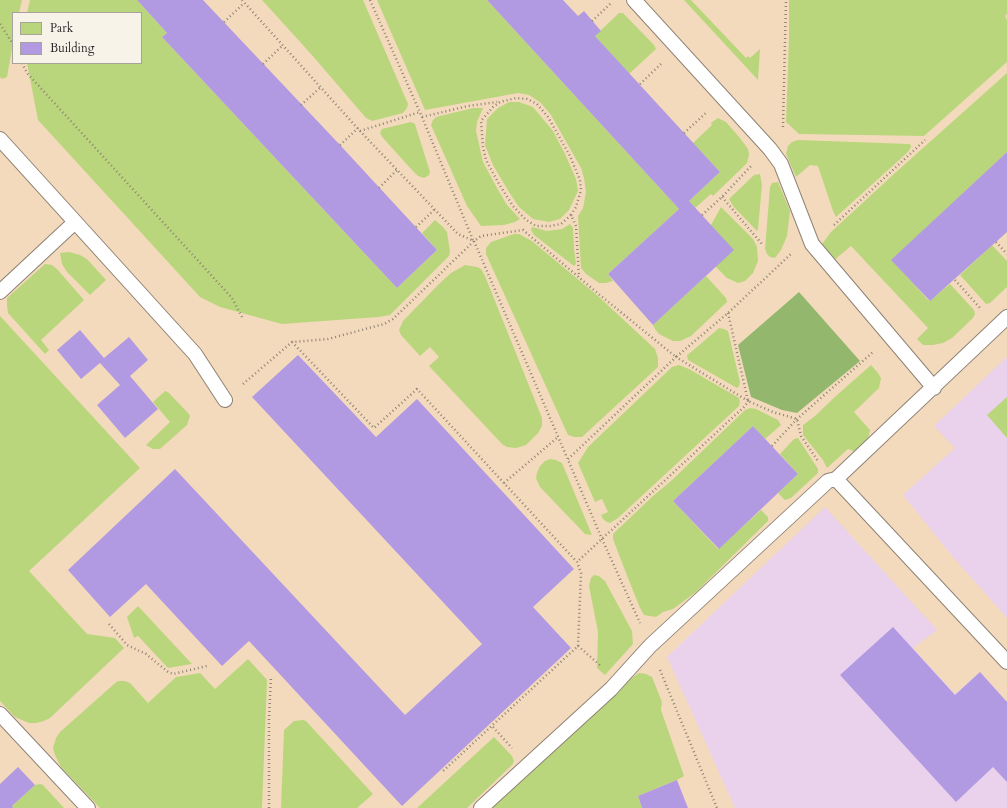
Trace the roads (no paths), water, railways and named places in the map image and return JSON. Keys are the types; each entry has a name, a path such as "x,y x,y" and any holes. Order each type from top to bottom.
{"lane":[{"path":"634,0 781,164 812,244 934,388"},
{"path":"0,139 195,354 225,400"},
{"path":"0,292 75,222"},
{"path":"481,808 619,681 650,646 934,388 1007,317"},
{"path":"832,480 1007,662"},
{"path":"0,714 88,808"}]}
